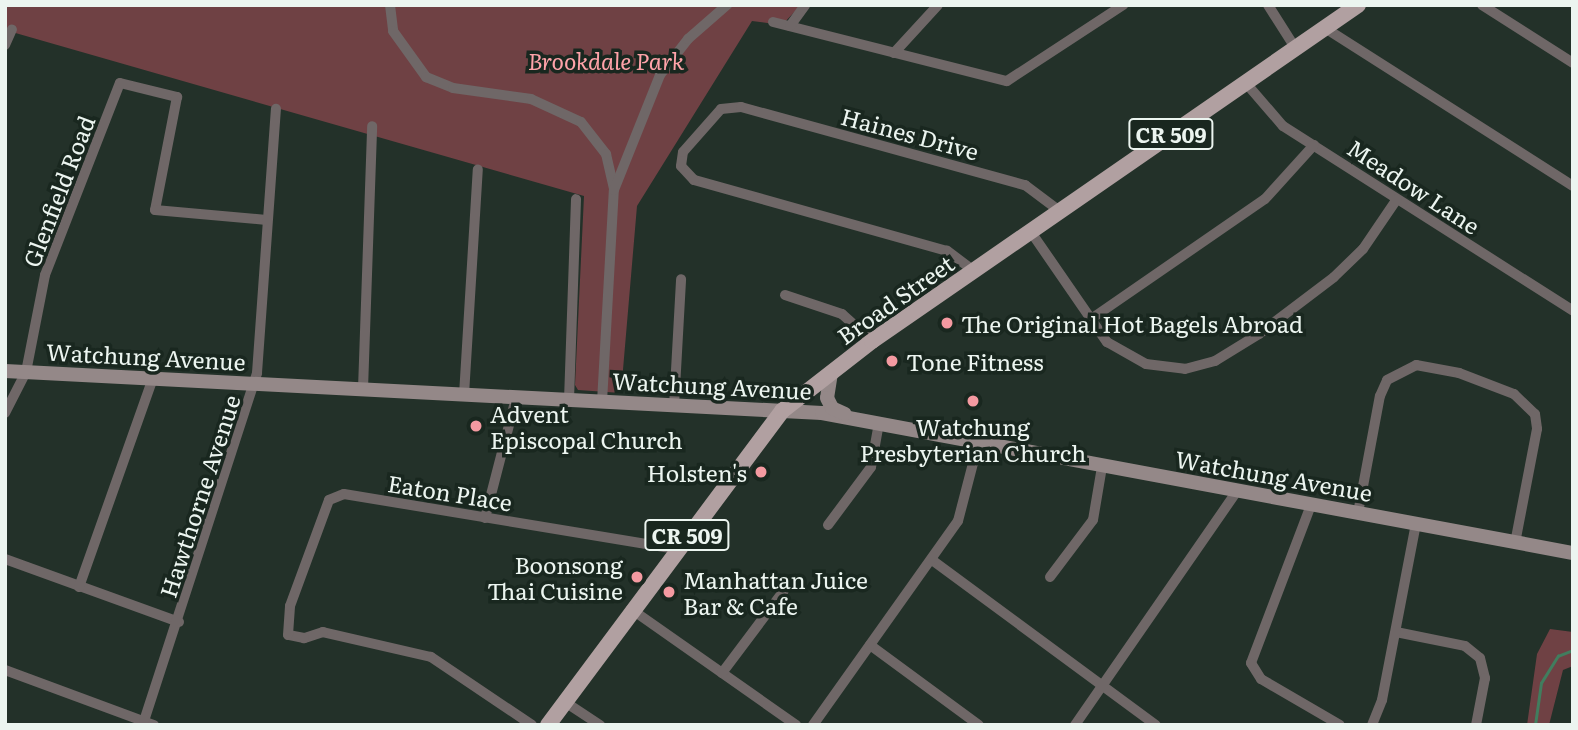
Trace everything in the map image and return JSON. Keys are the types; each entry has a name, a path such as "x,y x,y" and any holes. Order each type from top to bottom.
{"main road":[{"name":"Broad Street","path":"548,725 631,609 782,411 872,341 1061,212 1294,46 1358,5"},
{"name":"Watchung Avenue","path":"5,371 674,405 852,418 978,444 1573,553"},
{"path":"831,373 827,398 832,408 852,418"}],"street":[{"path":"390,5 393,31 426,77 453,88 531,99 581,122 606,154 614,190 601,402"},
{"path":"614,190 660,75 688,39 727,5"},
{"path":"790,26 805,5"},
{"path":"894,53 939,5"},
{"path":"773,22 1007,81 1123,5"},
{"path":"1268,5 1294,46"},
{"path":"1482,5 1573,63"},
{"path":"1325,27 1573,187"},
{"path":"5,45 12,29"},
{"name":"Meadow Lane","path":"1245,82 1270,116 1573,311"},
{"name":"Glenfield Road","path":"26,372 46,275 120,83 177,97 155,211 267,220"},
{"name":"Haines Drive","path":"974,271 947,251 694,180 684,174 681,160 715,113 726,106 741,107 1025,185 1061,212"},
{"name":"Hawthorne Avenue","path":"149,723 254,384 276,108"},
{"path":"363,389 372,126"},
{"path":"1091,319 1265,199 1314,145"},
{"path":"464,395 478,169"},
{"path":"569,400 576,199"},
{"path":"1031,232 1107,342 1146,364 1185,369 1215,361 1334,277 1363,249 1398,199"},
{"path":"674,405 681,279"},
{"path":"785,295 842,314 872,341"},
{"path":"1358,513 1380,396 1387,380 1416,365 1459,373 1514,394 1535,414 1537,429 1515,543"},
{"path":"5,413 26,372"},
{"path":"79,586 153,378"},
{"path":"485,517 516,398"},
{"path":"828,525 871,467 879,423"},
{"path":"813,725 932,560 965,506 978,444"},
{"path":"1050,577 1093,520 1102,467"},
{"path":"1075,725 1237,491"},
{"name":"Eaton Place","path":"532,725 430,657 323,632 304,638 288,635 290,606 322,513 337,495 676,549"},
{"path":"1311,505 1251,663 1261,678 1340,725"},
{"path":"1371,725 1382,700 1416,524"},
{"path":"5,559 179,622"},
{"path":"932,560 1156,725"},
{"path":"722,673 791,581"},
{"path":"631,609 796,725"},
{"path":"1396,632 1465,646 1480,658 1485,678 1476,725"},
{"path":"870,645 979,725"},
{"path":"5,670 149,723"},
{"path":"565,702 600,725"}],"green space":[{"name":"Brookdale Park","path":"5,5 801,5 782,25 752,21 637,206 621,393 578,390 575,385 584,196 5,30"},
{"path":"1550,629 1573,632 1573,666 1563,670 1549,725 1527,725 1537,654"}],"waterway":[{"path":"1535,725 1541,683 1558,656 1573,650"}],"place":[{"name":"The Original Hot Bagels Abroad","path":"947,323"},
{"name":"Tone Fitness","path":"892,361"},
{"name":"Watchung Presbyterian Church","path":"973,401"},
{"name":"Advent Episcopal Church","path":"476,426"},
{"name":"Holsten's","path":"761,472"},
{"name":"Boonsong Thai Cuisine","path":"637,577"},
{"name":"Manhattan Juice Bar & Cafe","path":"669,592"}]}
